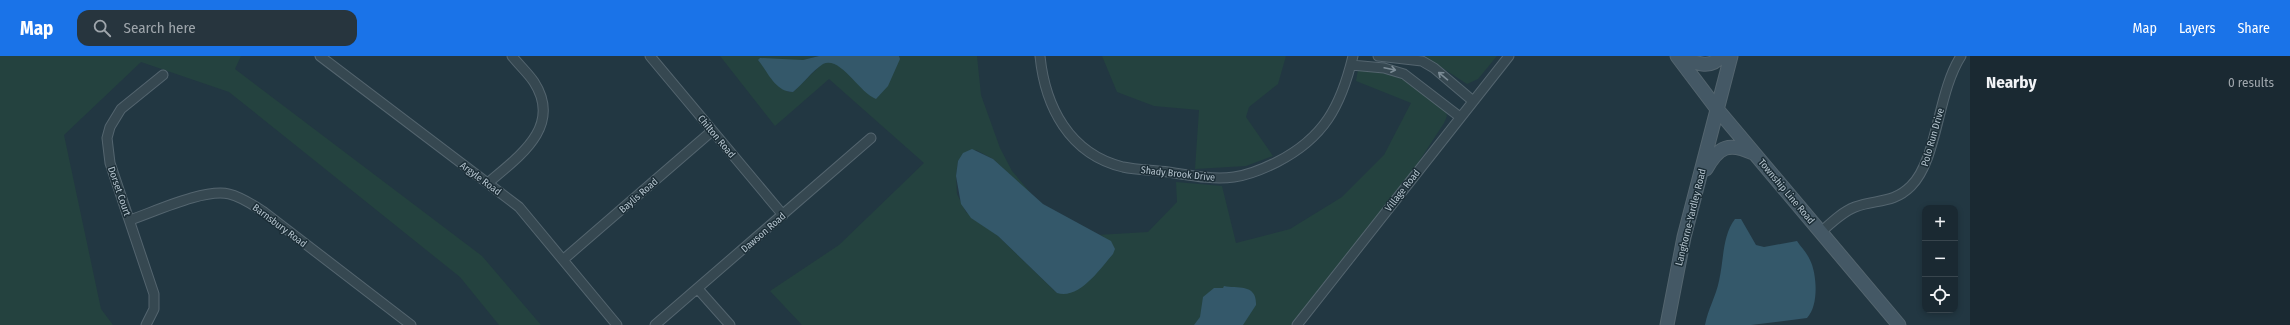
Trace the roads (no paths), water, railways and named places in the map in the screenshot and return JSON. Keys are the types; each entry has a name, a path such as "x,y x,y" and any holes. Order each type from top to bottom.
{"main road":[{"name":"Township Line Road","path":"1677,56 1717,109 1899,325"},
{"path":"1680,56 1696,64 1704,65 1713,63 1720,56"},
{"name":"Langhorne-Yardley Road","path":"1667,325 1684,237 1731,56"},
{"path":"1698,184 1713,157 1724,148 1737,146 1755,154"}],"street":[{"name":"Argyle Road","path":"320,56 523,210 617,325"},
{"path":"488,183 525,151 538,133 541,125 543,105 539,92 534,82 512,56"},
{"name":"Chilton Road","path":"650,56 783,215"},
{"name":"Shady Brook Drive","path":"1040,56 1042,81 1052,108 1065,129 1083,146 1102,160 1123,167 1214,178 1234,177 1260,170 1289,156 1310,141 1323,126 1337,106 1352,61 1404,74 1460,117"},
{"path":"1378,56 1422,61 1434,68 1473,101"},
{"name":"Village Road","path":"1297,325 1509,56"},
{"name":"Polo Run Drive","path":"1821,232 1849,210 1895,198 1915,181 1925,164 1945,88 1960,56"},
{"name":"Dorset Court","path":"146,325 154,309 154,294 108,157 108,134 115,116 121,109 163,75"},
{"name":"Baylis Road","path":"564,259 712,131"},
{"name":"Dawson Road","path":"655,325 871,138"},
{"name":"Barnsbury Road","path":"130,220 206,194 227,193 239,197 264,212 411,325"},
{"path":"698,289 730,325"}],"water":[{"path":"819,56 899,56 900,59 888,86 876,99 863,90 843,70 830,63 823,64 819,67 793,92 787,91 781,89 772,80 758,60 760,58 803,60"},
{"path":"972,149 993,159 1043,204 1111,241 1115,249 1113,254 1095,275 1081,288 1065,294 1057,293 998,236 971,218 961,204 956,176 958,161 963,153"},
{"path":"1735,219 1741,219 1756,245 1764,247 1797,241 1806,252 1814,273 1816,290 1814,306 1807,318 1751,325 1705,325 1718,287 1724,248 1728,233"},
{"path":"1224,286 1245,288 1253,293 1256,305 1243,325 1194,325 1200,317 1203,297 1214,288 1223,288"}]}
